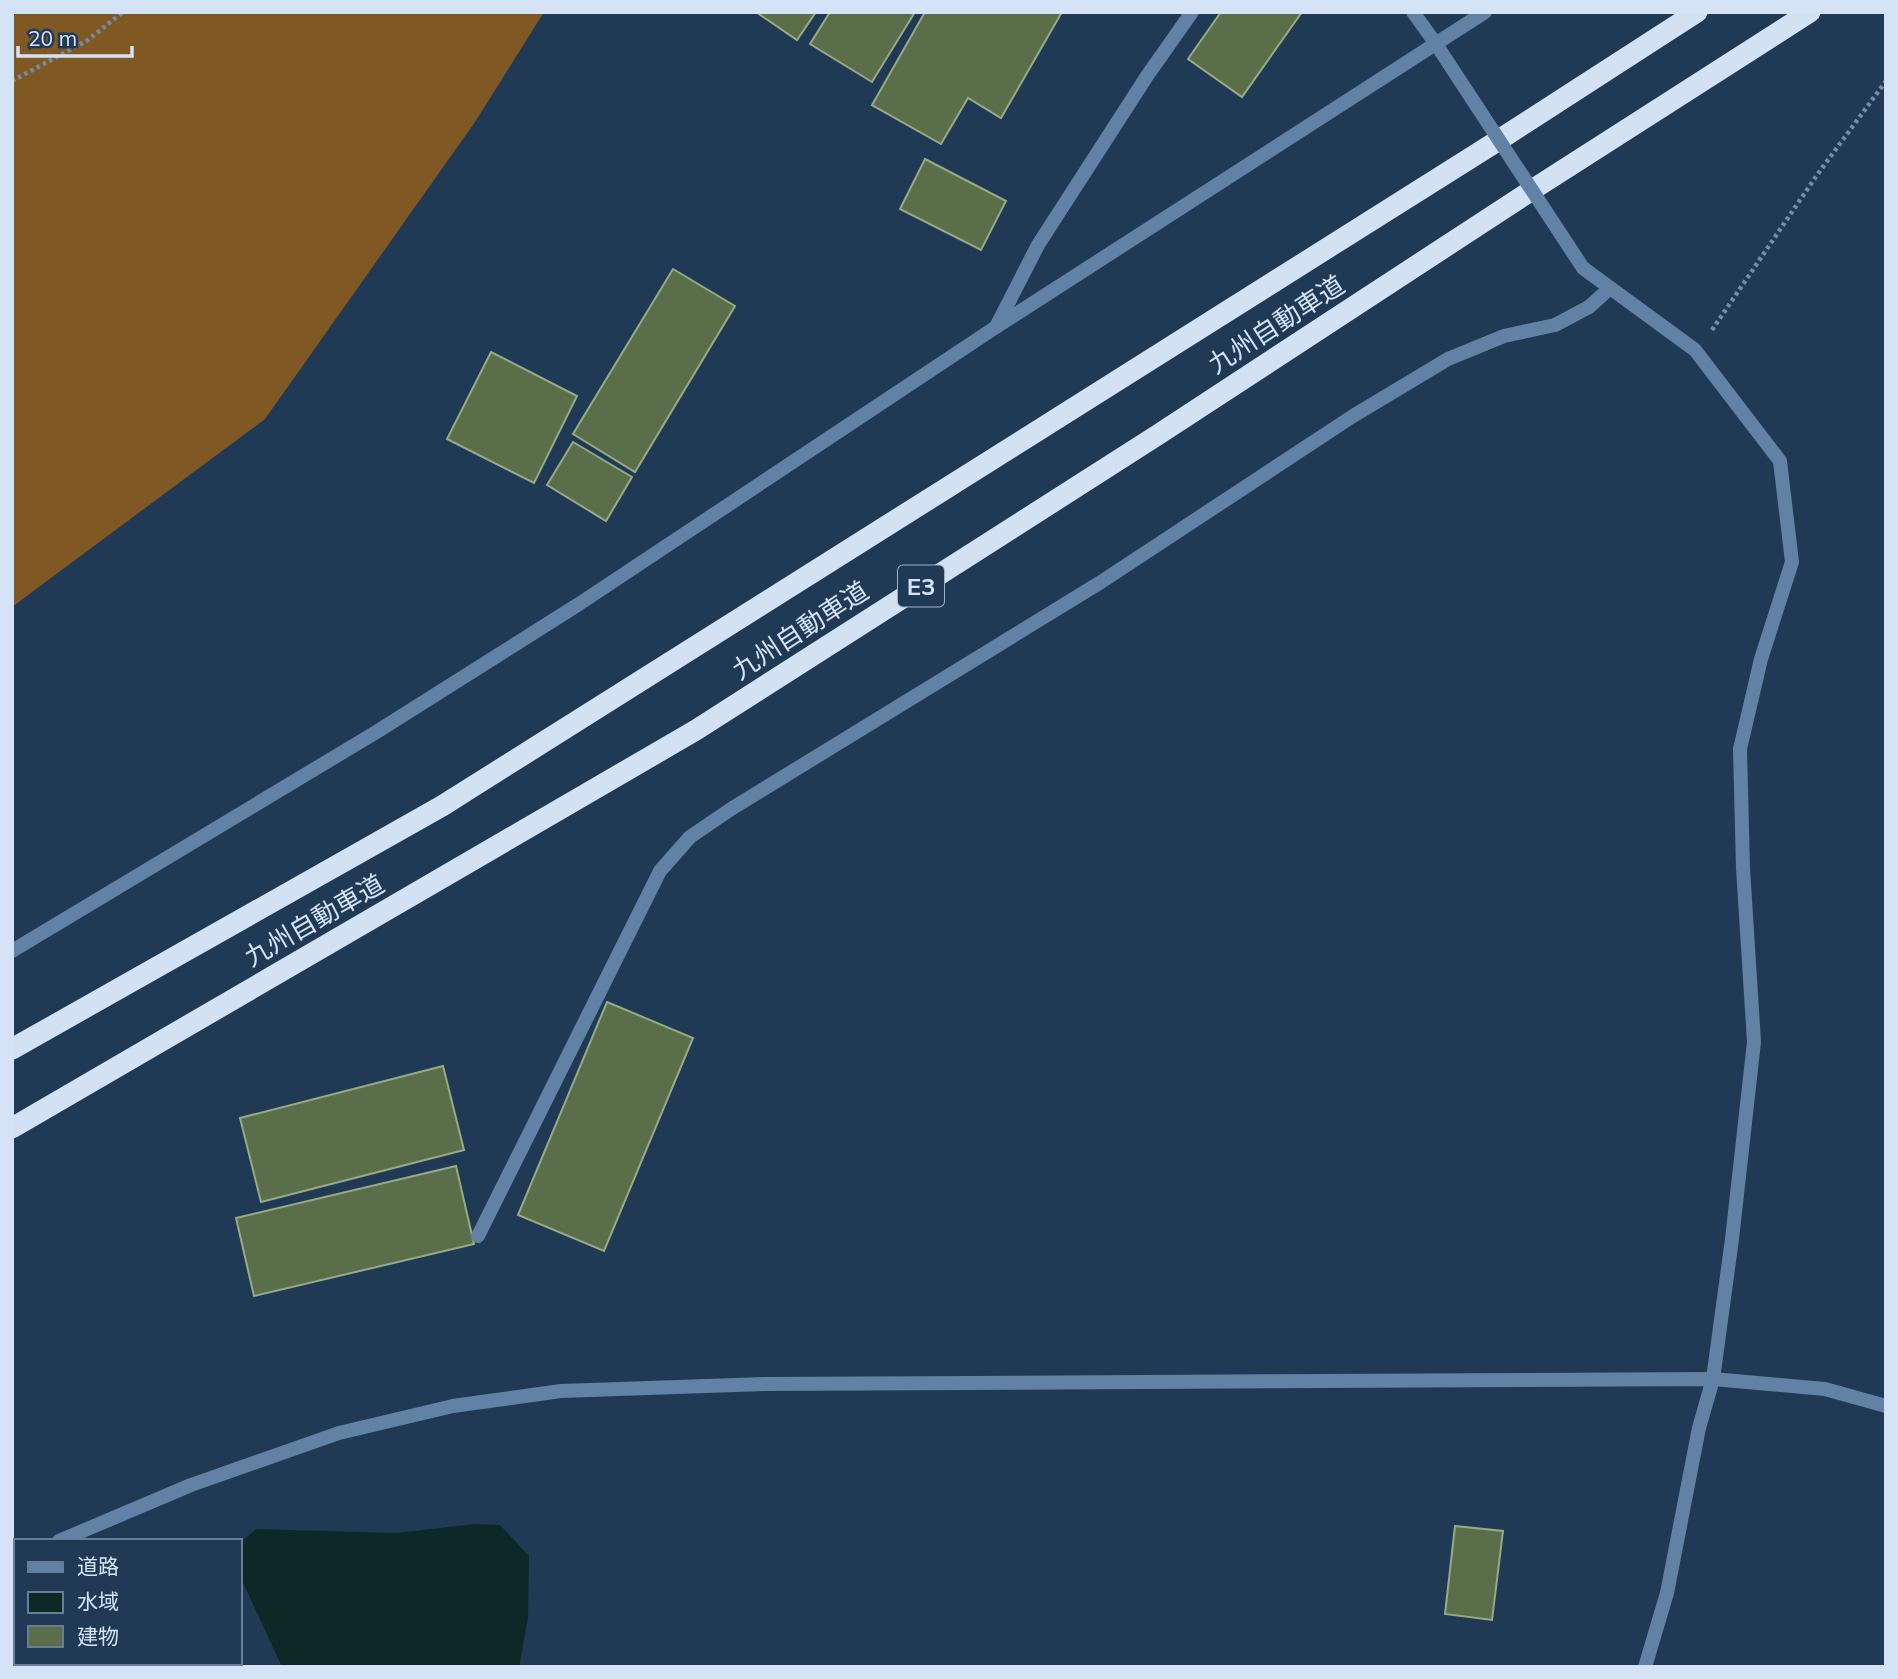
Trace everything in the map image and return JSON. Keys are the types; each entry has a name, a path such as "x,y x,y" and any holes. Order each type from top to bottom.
{"highway":[{"name":"九州自動車道","path":"12,1049 442,806 1697,12"},
{"name":"九州自動車道","path":"12,1128 696,730 1810,12"}],"street":[{"path":"996,327 1038,245 1147,76 1192,12"},
{"path":"1413,12 1583,268 1695,351 1780,461 1792,562 1761,659 1740,749 1743,868 1754,1042 1732,1239 1713,1379 1699,1428 1667,1593 1645,1667"},
{"path":"12,951 390,723 579,604 996,327 1485,12"},
{"path":"478,1236 660,871 690,837 731,809 1101,582 1353,416 1448,359 1504,336 1555,325 1589,307 1609,288"},
{"path":"64,1539 191,1485 339,1433 453,1406 562,1391 779,1384 1713,1379 1825,1389 1886,1406"}],"path":[{"path":"12,81 88,40 123,12"},
{"path":"1695,351 1886,80"}],"shaded area":[{"path":"12,12 544,12 475,122 265,419 12,607"}],"water":[{"path":"475,1524 500,1525 529,1556 528,1618 519,1667 282,1667 242,1580 242,1541 256,1529 396,1533"}],"building":[{"path":"756,12 816,12 797,40"},
{"path":"830,12 915,12 872,82 810,44"},
{"path":"925,12 1062,12 1001,118 968,98 941,144 872,105"},
{"path":"1221,12 1302,12 1242,97 1188,59"},
{"path":"925,159 1006,201 981,250 900,209"},
{"path":"673,269 735,306 635,472 573,434"},
{"path":"491,352 577,396 534,483 447,439"},
{"path":"573,442 632,477 606,521 547,485"},
{"path":"607,1002 693,1038 604,1251 518,1215"},
{"path":"443,1066 464,1150 261,1202 240,1118"},
{"path":"456,1166 474,1244 254,1296 236,1218"},
{"path":"1455,1526 1503,1531 1492,1620 1445,1614"}]}
